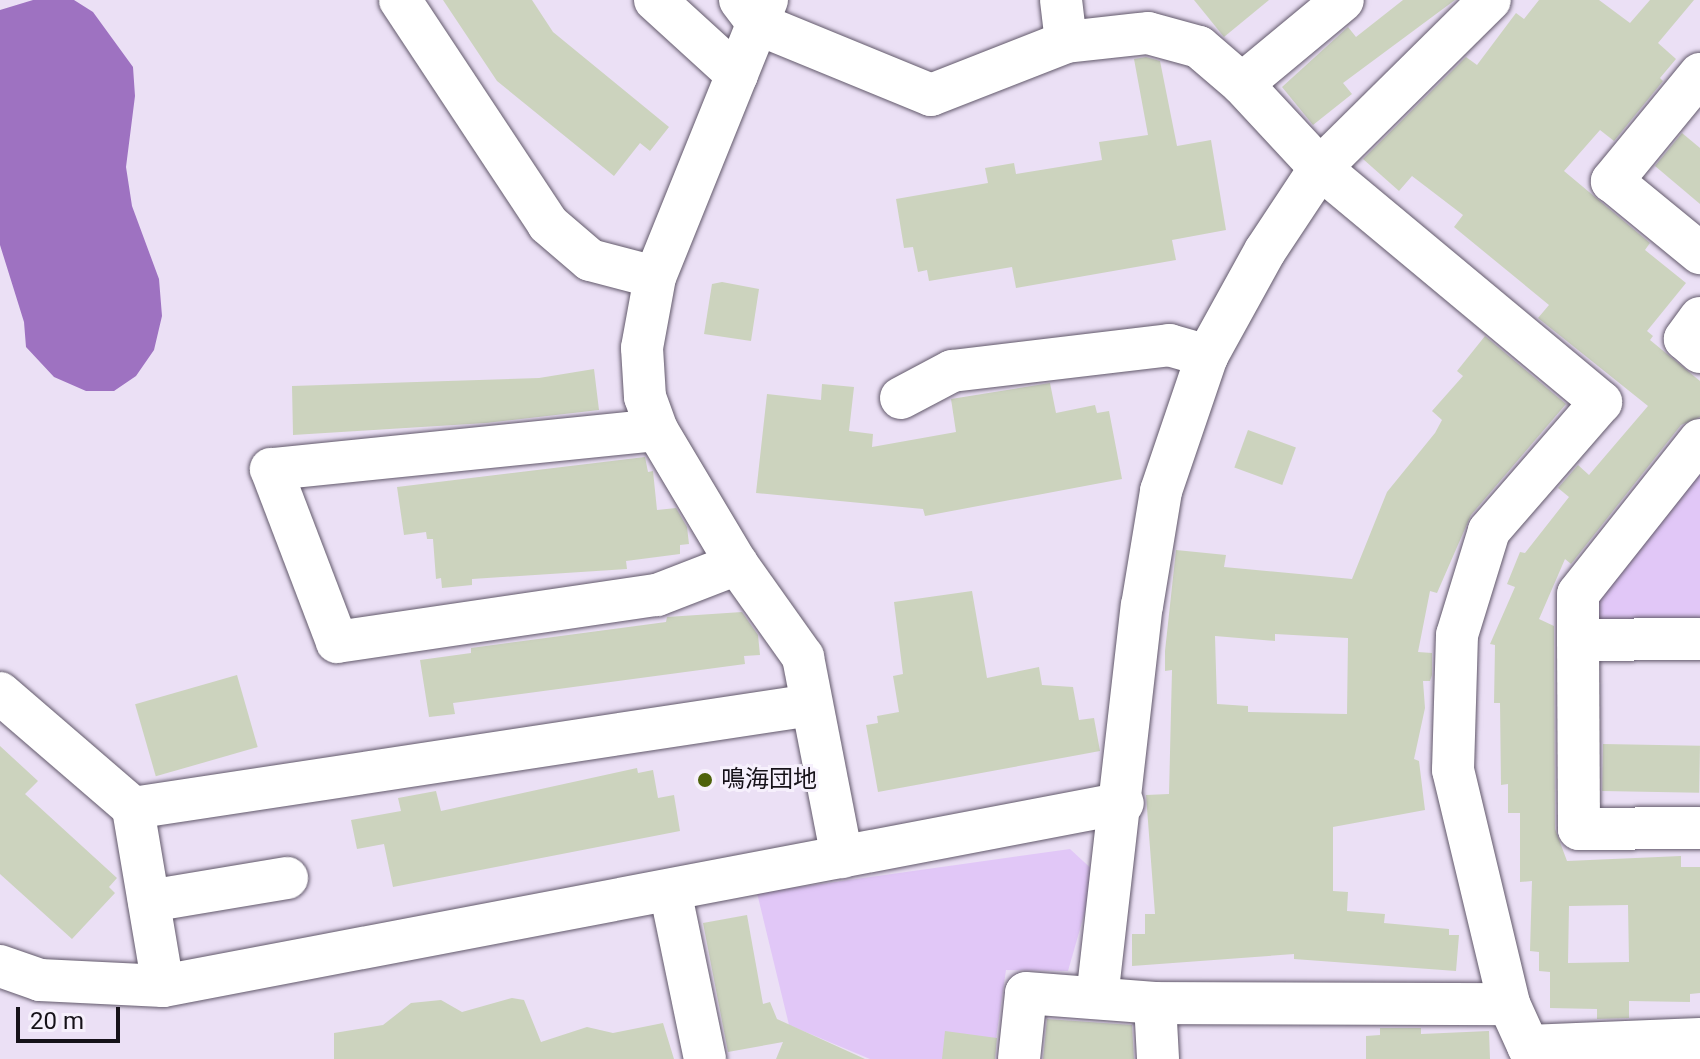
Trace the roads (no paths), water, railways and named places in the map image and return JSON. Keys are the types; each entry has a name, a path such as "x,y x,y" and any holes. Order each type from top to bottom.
{"street":[{"path":"400,0 548,224 590,260 655,277"},
{"path":"655,0 737,75"},
{"path":"1061,0 1066,42"},
{"path":"1242,84 1343,0"},
{"path":"1097,998 1123,803 1142,606 1161,491 1207,356 1265,251 1320,168 1490,0"},
{"path":"842,857 803,657 737,564 657,430 645,397 642,348 655,277 737,75 755,8 931,95 1066,42 1148,33 1199,47 1242,84 1320,168 1601,402 1489,531 1457,635 1453,770 1509,1004 1531,1052 1700,1039"},
{"path":"1700,74 1612,181 1700,253"},
{"path":"1700,318 1685,339 1700,352"},
{"path":"901,398 952,371 1169,345 1207,356"},
{"path":"657,430 271,469 337,642 657,595 737,564"},
{"path":"1700,440 1578,594 1579,829 1700,828"},
{"path":"1578,640 1700,639"},
{"path":"0,693 133,808 163,986"},
{"path":"133,808 811,705"},
{"path":"0,966 40,980 163,986 1123,803"},
{"path":"149,901 287,878"},
{"path":"670,890 705,1059"},
{"path":"1019,1059 1026,993 1155,1003 1509,1004"},
{"path":"1155,1003 1158,1059"}],"place":[{"name":"鳴海団地","path":"705,780"}]}
